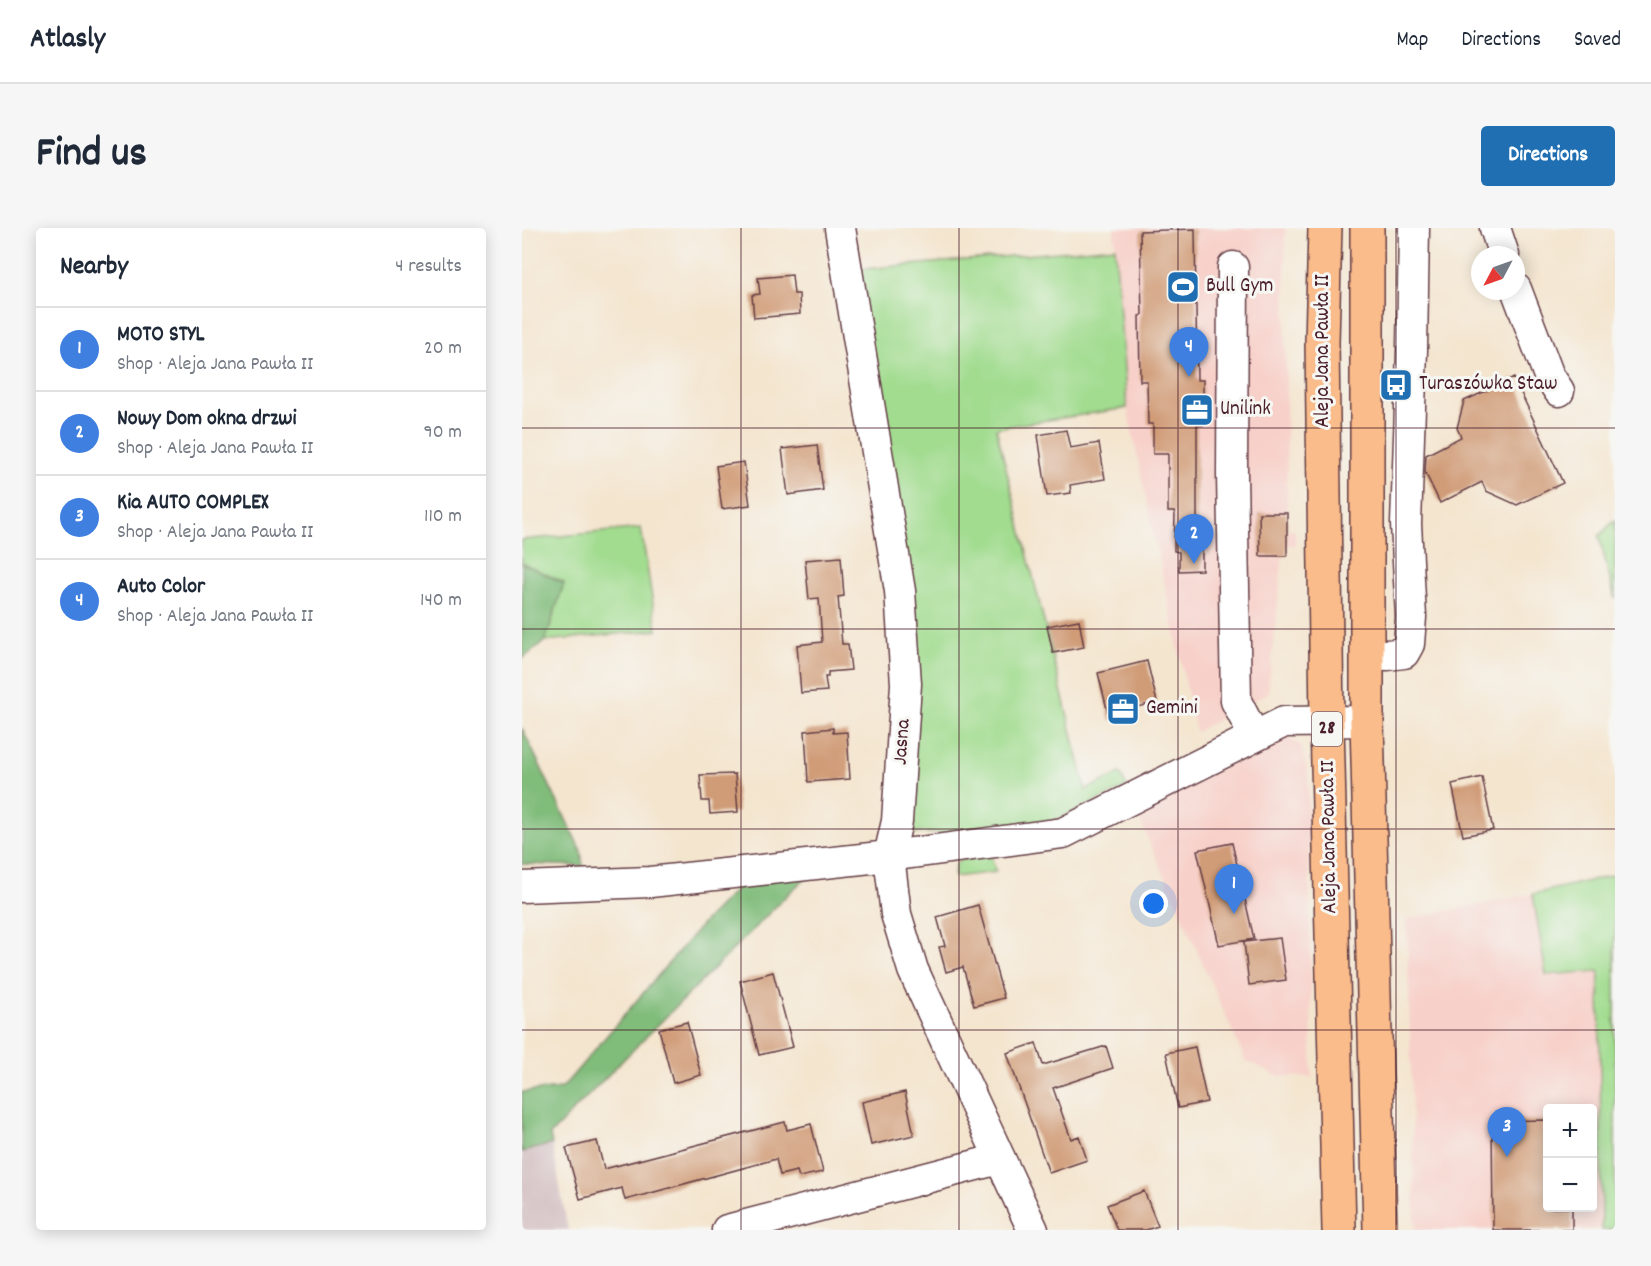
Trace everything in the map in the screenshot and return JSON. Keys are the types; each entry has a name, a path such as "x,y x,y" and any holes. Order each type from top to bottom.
{"main road":[{"name":"Aleja Jana Pawła II","path":"1325,228 1322,342 1327,722 1339,1230"},
{"name":"Aleja Jana Pawła II","path":"1367,228 1367,722 1380,1230"}],"street":[{"name":"Jasna","path":"840,228 900,591 906,684 897,821 889,856 896,915 913,970 1033,1230"},
{"path":"1367,654 1404,653 1409,644 1410,585 1406,524 1412,350 1413,228"},
{"path":"1495,228 1501,246"},
{"path":"1233,267 1232,474 1236,701 1254,736"},
{"path":"1520,300 1549,376 1559,392"},
{"path":"522,887 650,882 889,856 1063,833 1284,722 1367,722"},
{"path":"727,1230 999,1159"}],"shaded area":[{"path":"1114,228 1285,228 1287,530 1295,530 1295,545 1287,545 1287,556 1283,556 1268,693 1196,732 1127,408"},
{"path":"1286,737 1301,745 1308,774 1312,1077 1277,1076 1245,1060 1135,809"},
{"path":"1533,894 1546,974 1599,971 1602,1230 1415,1230 1407,919"},
{"path":"552,1144 568,1230 522,1230 522,1152"}],"green space":[{"path":"1115,247 1127,408 996,428 1086,790 1120,773 1127,787 1045,825 957,833 915,833 911,824 853,270"},
{"path":"1615,520 1615,599 1599,536"},
{"path":"641,528 657,630 545,641 564,583 522,563 522,540"},
{"path":"522,563 564,583 545,641 522,659"},
{"path":"522,728 581,851 583,866 522,864"},
{"path":"991,855 996,872 954,877 955,866 959,860"},
{"path":"1615,875 1615,1230 1602,1230 1599,971 1546,975 1533,894"},
{"path":"807,877 550,1135 552,1144 522,1152 522,1092 562,1088 703,923 747,878"}],"building":[{"path":"1195,229 1197,380 1203,380 1203,425 1197,425 1197,550 1202,550 1202,570 1179,571 1179,552 1174,551 1175,512 1168,512 1168,454 1153,454 1153,424 1148,424 1147,381 1140,381 1139,316 1142,315 1140,231"},
{"path":"792,275 794,294 799,294 800,314 754,318 752,295 760,294 758,278"},
{"path":"1514,378 1563,483 1517,505 1486,491 1482,482 1440,503 1425,472 1426,455 1461,437 1457,428 1464,401"},
{"path":"1066,430 1070,448 1099,443 1105,479 1070,485 1071,493 1047,496 1038,435"},
{"path":"817,445 823,490 788,495 782,449"},
{"path":"744,462 750,505 722,509 716,466"},
{"path":"1259,513 1287,513 1287,556 1260,556"},
{"path":"841,557 844,596 838,597 842,644 848,644 851,670 828,672 828,677 825,677 827,691 801,693 797,645 822,642 819,598 809,599 805,560"},
{"path":"1079,620 1084,647 1053,653 1047,626"},
{"path":"1147,661 1157,702 1133,708 1134,715 1110,721 1098,673"},
{"path":"833,728 833,733 847,732 850,779 808,782 805,731"},
{"path":"735,774 738,812 710,814 709,801 702,801 700,775"},
{"path":"1482,777 1493,830 1463,836 1452,784"},
{"path":"1232,843 1254,939 1219,945 1197,850"},
{"path":"978,905 1004,998 974,1006 963,967 946,972 939,947 945,946 937,917"},
{"path":"1280,938 1286,980 1249,985 1244,942"},
{"path":"773,972 793,1047 759,1055 740,981"},
{"path":"687,1022 701,1075 673,1083 659,1029"},
{"path":"1036,1043 1043,1065 1106,1046 1113,1068 1053,1088 1071,1139 1079,1136 1087,1160 1049,1173 1007,1053"},
{"path":"1195,1047 1207,1102 1178,1108 1166,1053"},
{"path":"905,1092 914,1135 871,1145 862,1102"},
{"path":"1543,1120 1543,1212 1572,1212 1572,1230 1493,1230 1492,1121"},
{"path":"785,1122 787,1130 811,1124 823,1172 799,1177 797,1171 780,1175 776,1159 625,1200 622,1188 580,1199 566,1148 597,1141 604,1169"},
{"path":"1144,1191 1158,1226 1146,1230 1117,1230 1107,1205"}],"place":[{"name":"Bull Gym","path":"1183,287"},
{"name":"Auto Color","path":"1189,377"},
{"name":"Turaszówka Staw","path":"1396,385"},
{"name":"Unilink","path":"1197,410"},
{"name":"Nowy Dom okna drzwi","path":"1194,564"},
{"name":"Gemini","path":"1123,709"},
{"name":"MOTO STYL","path":"1234,914"},
{"name":"Kia AUTO COMPLEX","path":"1507,1157"}]}
